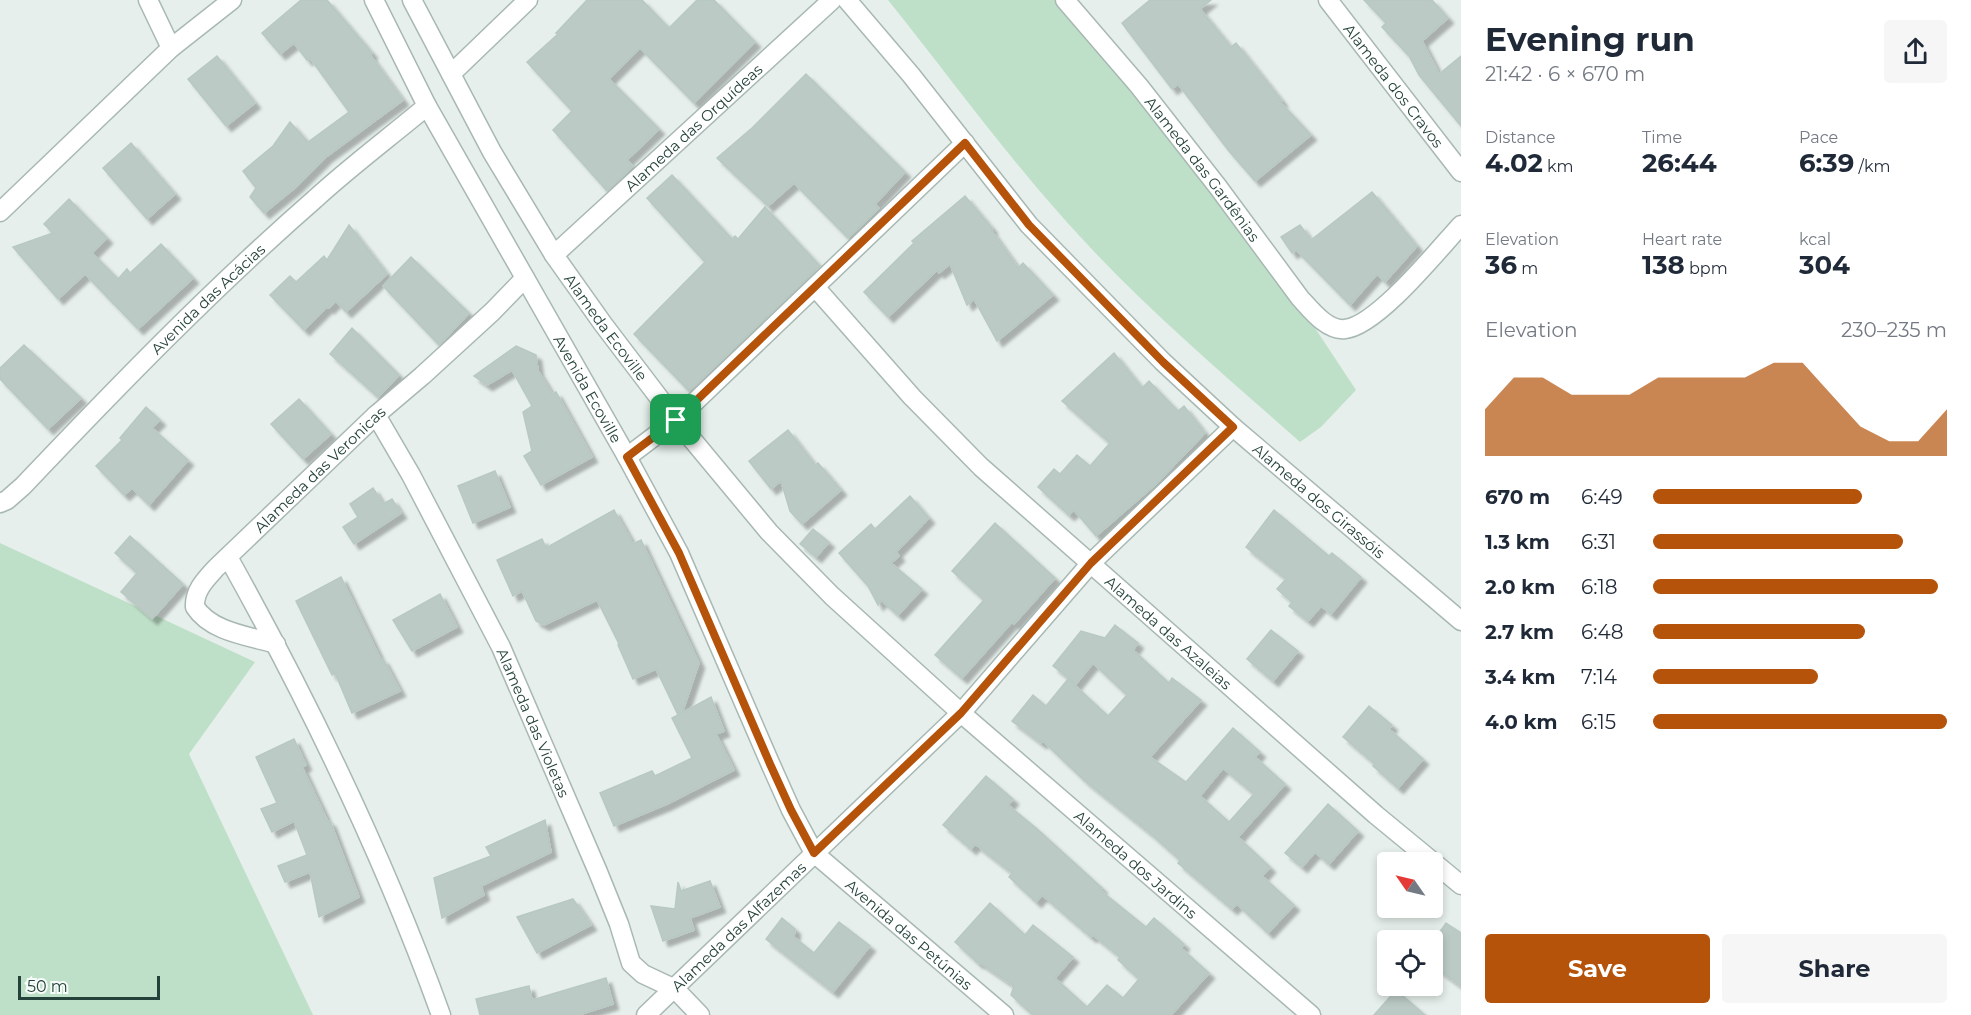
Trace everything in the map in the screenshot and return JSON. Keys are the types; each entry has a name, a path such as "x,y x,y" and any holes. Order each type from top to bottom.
{"street":[{"path":"148,0 171,48"},
{"path":"0,212 171,48 232,0"},
{"name":"Avenida Ecoville","path":"375,0 427,106 627,457 679,553 770,764 814,853"},
{"name":"Alameda Ecoville","path":"412,0 492,152 554,255 676,420 769,532 832,596 961,713"},
{"path":"451,74 528,0"},
{"name":"Alameda das Orquídeas","path":"554,255 832,0"},
{"name":"Alameda dos Girassóis","path":"847,0 965,143 1029,225 1163,362 1233,427 1461,621"},
{"name":"Alameda das Gardênias","path":"1065,0 1139,86 1218,187 1300,298 1315,315 1330,326 1343,330 1356,326 1374,315 1461,225"},
{"name":"Alameda dos Cravos","path":"1328,0 1461,172"},
{"name":"Avenida das Acácias","path":"0,503 23,486 161,343 229,277 316,197 427,106"},
{"path":"627,457 676,420 965,143"},
{"name":"Alameda das Veronicas","path":"276,645 220,628 205,619 195,607 201,585 376,415 492,312 525,278"},
{"name":"Alameda das Azaleias","path":"815,288 912,397 981,467 1376,815 1461,885"},
{"name":"Alameda das Violetas","path":"376,415 422,496 501,647 598,872 619,924 631,963 643,974 675,989 700,1015"},
{"name":"Alameda das Alfazemas","path":"646,1015 961,713 1091,563 1233,427"},
{"path":"228,557 276,645 342,777 414,943 441,1015"},
{"name":"Alameda dos Jardins","path":"961,713 1311,1015"},
{"name":"Avenida das Petúnias","path":"814,853 1004,1015"}],"green space":[{"path":"888,0 1058,0 1099,46 1309,319 1356,390 1321,427 1300,442 1164,321 1087,244 1010,155"},
{"path":"0,543 255,662 189,754 313,1015 0,1015"}],"building":[{"path":"301,0 327,0 372,53 370,55 403,100 326,157 296,187 264,213 250,197 256,188 243,171 273,146 290,122 308,142 349,112 310,58 307,60 294,43 280,54 262,33"},
{"path":"587,0 642,0 669,28 697,0 714,0 755,42 694,103 640,48 609,79 659,129 627,160 633,166 607,191 553,130 572,111 527,62 558,34 556,33"},
{"path":"1150,0 1211,0 1200,9 1231,47 1236,43 1282,101 1280,102 1311,135 1255,181 1178,84 1172,89 1122,23"},
{"path":"1364,0 1432,0 1448,18 1422,41 1439,74 1461,56 1461,126 1419,75 1409,56 1382,27 1386,23"},
{"path":"217,56 255,103 226,126 188,79"},
{"path":"806,74 905,172 875,204 879,208 848,238 794,183 768,206 717,158 752,128"},
{"path":"131,143 175,194 147,219 103,168"},
{"path":"672,175 732,239 735,236 738,239 765,207 820,266 689,391 634,334 705,262 647,198"},
{"path":"1372,192 1417,246 1385,282 1377,274 1350,305 1296,250 1292,253 1281,237 1300,225 1311,240"},
{"path":"965,196 992,228 991,230 1018,268 1023,263 1053,295 997,341 974,299 967,305 950,264 939,273 937,270 888,317 864,292 914,243 912,241"},
{"path":"69,199 107,238 92,253 118,279 127,269 130,273 161,244 193,278 138,329 85,274 58,299 13,247 53,233 44,224"},
{"path":"349,225 387,274 346,312 336,301 304,330 270,295 290,276 296,282 324,256 327,260"},
{"path":"411,257 469,313 439,345 383,286"},
{"path":"352,328 399,375 378,397 330,354"},
{"path":"24,345 81,398 48,429 0,379 0,368"},
{"path":"516,346 536,355 538,371 552,394 556,392 592,457 541,485 524,456 532,451 523,412 532,406 512,370 487,385 474,376"},
{"path":"1114,353 1142,388 1149,381 1178,411 1184,406 1205,433 1156,484 1096,536 1074,510 1069,515 1038,487 1054,469 1060,474 1077,455 1090,466 1110,443 1062,401"},
{"path":"299,399 331,434 303,459 271,424"},
{"path":"146,407 160,420 152,428 188,460 149,505 132,488 124,495 96,466 122,440 120,438"},
{"path":"788,430 815,465 818,463 841,490 802,524 790,511 781,481 771,489 749,461"},
{"path":"495,471 510,507 473,523 458,486"},
{"path":"373,488 383,504 392,499 401,513 354,544 343,527 358,517 350,504"},
{"path":"910,496 929,518 896,552 899,556 891,563 922,589 898,615 881,600 878,605 868,586 839,553 871,524 875,529"},
{"path":"614,510 633,544 641,540 699,663 682,713 711,697 724,731 716,734 734,770 667,804 614,826 600,793 652,771 655,776 692,758 672,718 678,715 656,669 633,679 597,600 544,625 536,621 522,591 513,596 497,560 542,539 546,548"},
{"path":"1274,510 1329,556 1332,553 1361,577 1331,614 1321,606 1308,621 1289,606 1292,602 1277,589 1286,579 1246,547"},
{"path":"995,523 1055,578 962,678 935,655 984,600 952,571"},
{"path":"813,529 829,542 816,557 800,544"},
{"path":"130,536 183,584 152,619 121,592 137,573 115,553"},
{"path":"341,577 381,660 383,659 400,691 352,713 335,673 332,675 296,601"},
{"path":"440,594 457,627 412,651 393,620"},
{"path":"1115,625 1138,643 1133,650 1169,683 1172,678 1201,700 1150,757 1186,782 1233,728 1260,752 1255,757 1285,784 1238,837 1270,867 1262,876 1294,905 1268,933 1237,904 1232,909 1178,863 1180,860 1151,834 1085,781 1043,741 1041,743 1012,721 1033,695 1046,706 1068,679 1108,716 1127,695 1093,663 1076,684 1053,666 1081,631 1105,638","holes":["1223,768 1254,794 1229,822 1200,796"]},
{"path":"1271,630 1298,651 1273,681 1247,659"},
{"path":"1369,706 1392,725 1389,729 1423,759 1398,788 1373,766 1375,764 1343,737"},
{"path":"294,739 306,765 302,767 328,822 330,821 359,897 319,917 310,872 285,882 278,866 307,855 294,821 272,832 261,809 277,803 256,757"},
{"path":"986,776 1013,799 1008,805 1102,888 1100,890 1146,927 1154,918 1184,944 1181,948 1209,973 1171,1015 1033,1015 1011,995 1014,986 978,963 955,942 990,903 1025,935 1033,925 1073,957 1055,978 1087,1007 1107,985 1123,998 1139,979 1118,960 1120,957 1093,935 1091,937 1042,895 1036,902 1009,877 1012,873 975,844 971,849 943,825"},
{"path":"1328,804 1358,831 1329,864 1315,852 1302,867 1285,853"},
{"path":"545,820 551,852 481,886 484,895 442,918 434,878 491,856 486,847"},
{"path":"710,881 720,907 690,918 694,930 663,941 651,906 675,909 678,882 681,891"},
{"path":"573,899 591,925 537,953 517,917"},
{"path":"782,918 795,929 794,937 814,953 839,922 870,946 833,992 766,939"},
{"path":"1446,923 1461,933 1461,986 1443,973 1443,930 1441,930"},
{"path":"606,978 613,1004 578,1015 480,1015 476,999 529,986 532,1000"},
{"path":"1391,996 1403,996 1425,1015 1374,1015"}],"route":[{"path":"965,143 1029,225 1163,362 1233,427 1091,563 961,713 814,853 770,764 679,553 627,457 676,420 965,143"}]}
